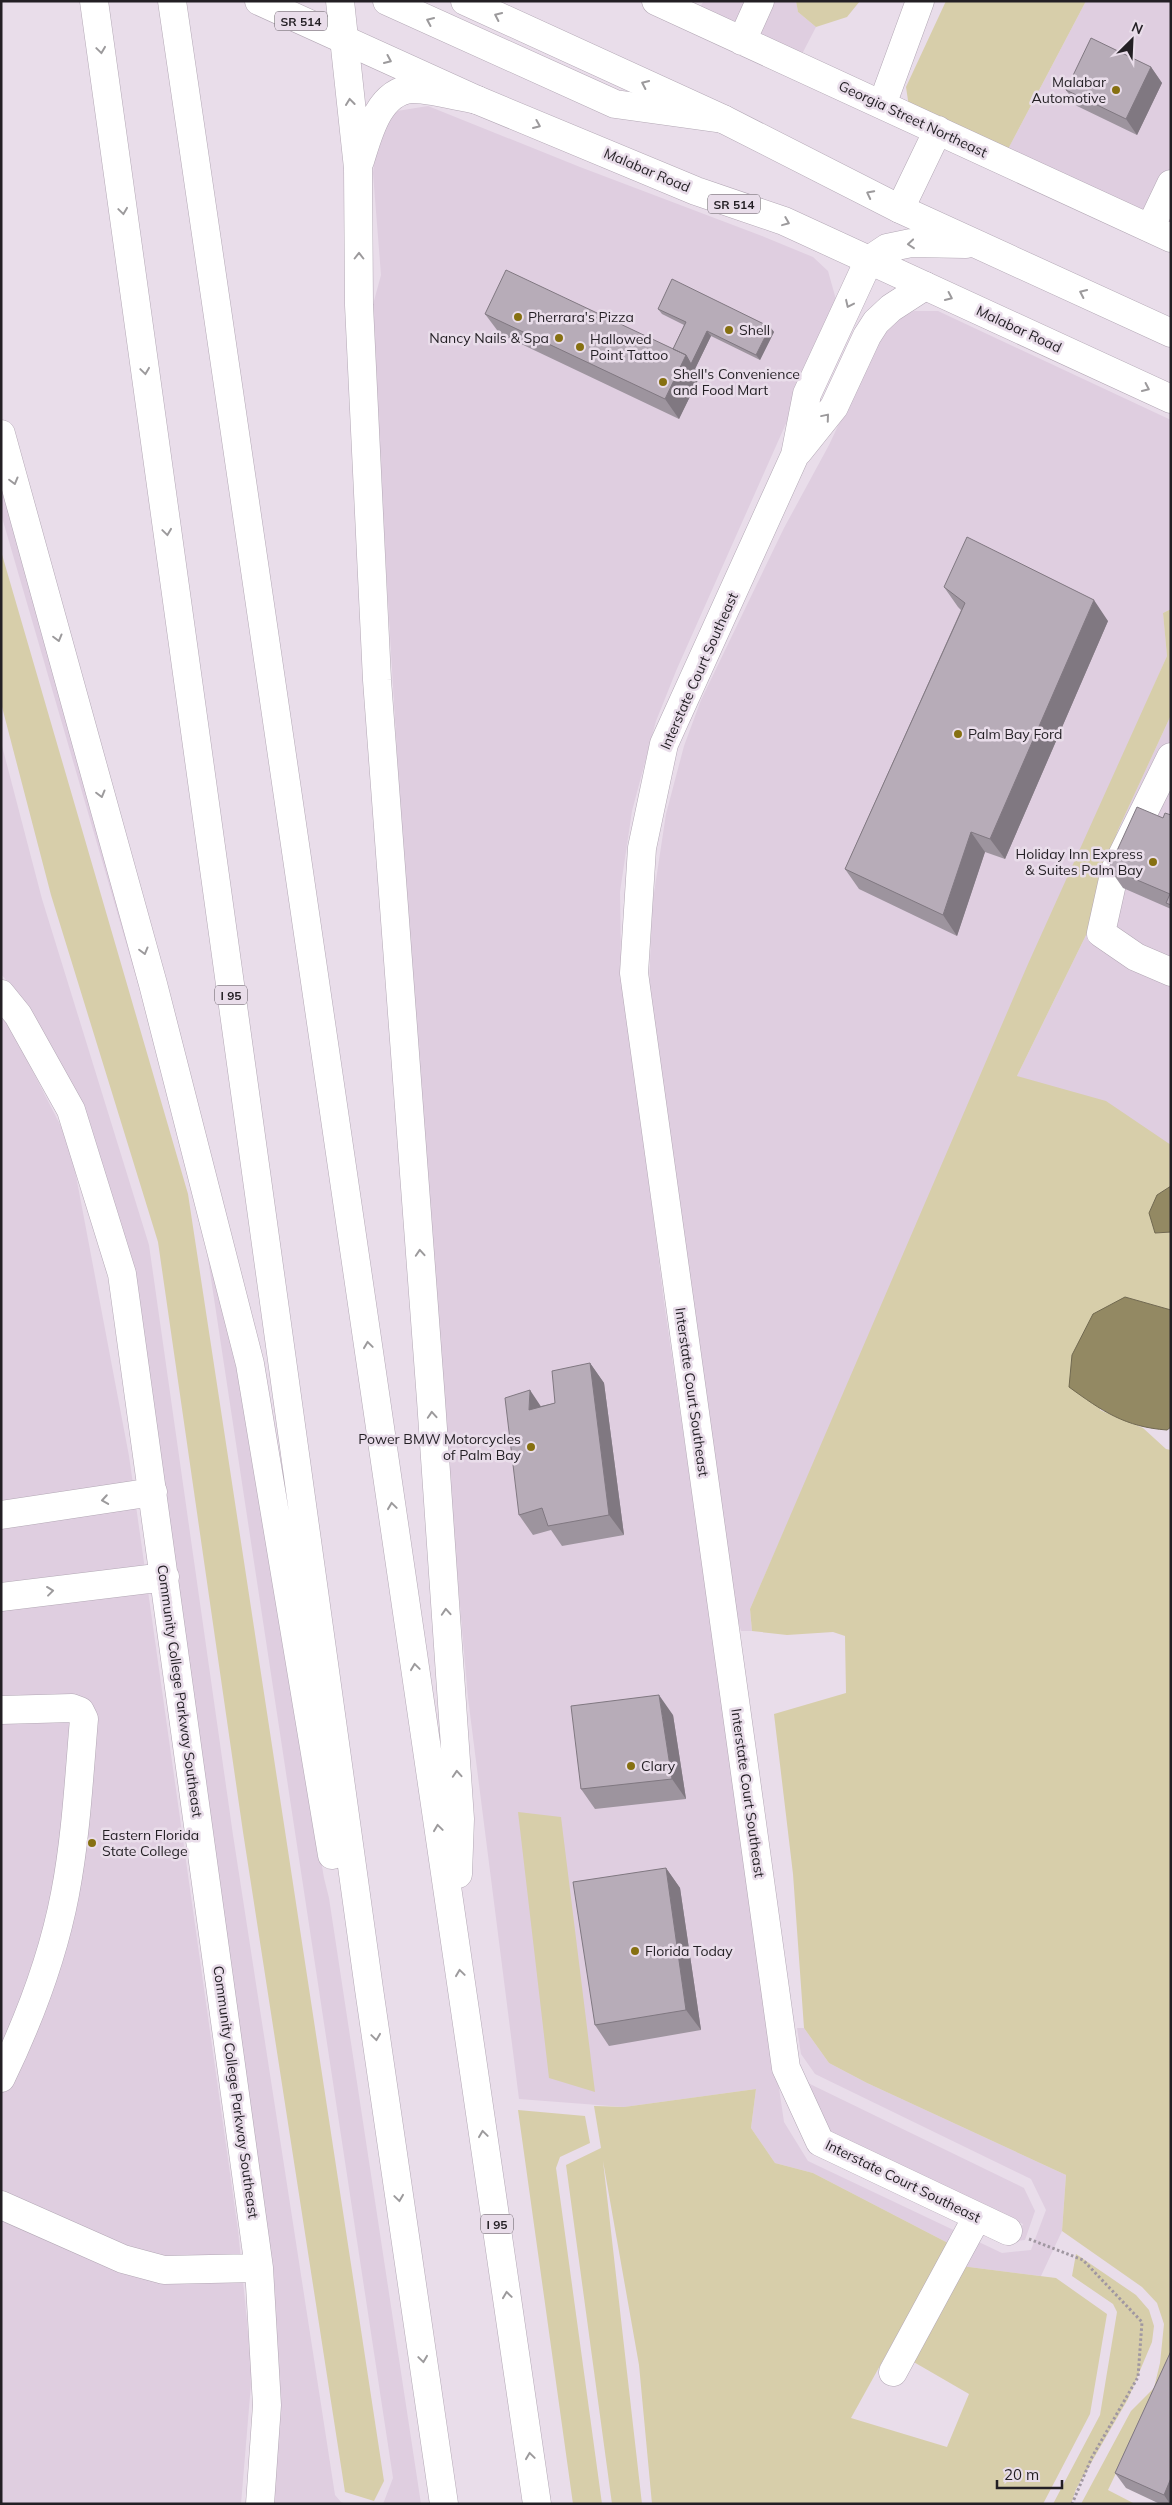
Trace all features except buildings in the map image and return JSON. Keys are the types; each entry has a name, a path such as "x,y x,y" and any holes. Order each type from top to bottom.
{"main road":[{"name":"I 95","path":"94,1 369,1989 444,2504"},
{"name":"Malabar Road","path":"259,1 477,100 696,191 784,221 1171,399"},
{"path":"340,1 358,168 359,305 377,680 431,1400 460,1819 456,1945"},
{"path":"387,1 615,104 723,119"},
{"path":"465,1 723,119 900,209 1171,333"},
{"name":"Georgia Street Northeast","path":"656,1 1160,233"},
{"path":"742,41 760,1"},
{"path":"882,105 920,1"},
{"name":"I 95","path":"173,9 538,2504"},
{"path":"358,168 368,136 378,113 389,98 411,89 477,100"},
{"path":"900,209 938,130"},
{"path":"1160,233 1171,184"},
{"path":"869,260 887,248 911,243 977,244"},
{"name":"Interstate Court Southeast","path":"869,260 807,394 795,455 664,744 642,848 634,973 786,2068 820,2142 1008,2231"},
{"name":"Interstate Court Southeast","path":"795,455 834,407 867,336 876,322 891,308 925,286"},
{"path":"1,434 154,984 250,1364 335,1875 369,1989"},
{"path":"1171,757 1164,786 1115,870 1101,933 1136,957 1171,972"},
{"name":"Community College Parkway Southeast","path":"1,994 18,1015 72,1110 122,1274 259,2268 267,2405 260,2504"},
{"path":"1,1515 153,1492"},
{"path":"1,1597 164,1577"},
{"path":"1,1710 72,1708 80,1711 84,1719 74,1830 65,1894 50,1952 29,2014 1,2078"},
{"path":"1,2205 123,2259 164,2270 259,2268"},
{"path":"893,2372 977,2217"}],"path":[{"path":"1008,2231 1084,2260 1142,2322 1138,2377 1092,2457 1072,2504"}],"shaded area":[{"path":"704,1 796,1 798,12 816,27 801,56 699,8"},
{"path":"796,1 860,1 847,17 816,27 798,12"},
{"path":"946,1 1086,1 1006,153 909,107 906,87"},
{"path":"1086,1 1171,1 1171,228 1006,153"},
{"path":"428,106 813,257 828,271 837,303 828,329 676,671 656,721 632,811 620,892 621,959 664,1302 784,2122 808,2161 1002,2253 1031,2250 1046,2210 1031,2179 815,2074 801,2054 797,2028 804,2028 829,2063 867,2083 1066,2175 1062,2231 1041,2276 961,2266 948,2243 813,2173 775,2163 751,2128 756,2089 624,2107 519,2099 468,1698 441,1387 410,975 371,312 381,275 373,173 376,149 384,126 397,111"},
{"path":"914,311 938,311 1171,420 1171,609 1163,613 1167,656 750,1609 752,1631 741,1631 733,1601 649,990 652,906 666,814 684,746 701,700 784,528 829,445 881,334 896,320"},
{"path":"1,478 168,1087 1,514"},
{"path":"1,551 188,1194 384,2481 374,2501 345,2492 243,1832 158,1242 51,895 1,703"},
{"path":"1171,609 1171,715 1118,830 1105,868 1090,927 1017,1076 1106,1101 1171,1145 1171,1186 1157,1195 1155,1233 1171,1232 1171,1310 1125,1297 1100,1410 1143,1428 1166,1449 1171,1450 1171,2354 1108,2490 1135,2504 1081,2504 1131,2411 1154,2388 1160,2363 1164,2324 1157,2303 1142,2287 1062,2231 1066,2175 867,2083 829,2063 804,2028 793,1874 774,1714 846,1693 845,1636 833,1632 787,1635 752,1631 750,1609 1028,964 1167,656 1163,613"},
{"path":"1171,715 1171,1145 1169,1145 1017,1076 1090,927 1105,868 1118,830"},
{"path":"1,742 42,899 149,1245 233,1835 335,2495 341,2502 346,2504 271,2504 134,1271 28,1007 1,974"},
{"name":"Eastern Florida State College","path":"1,1009 70,1144 129,1456 238,2230 252,2372 241,2504 1,2504"},
{"path":"1171,1186 1171,1232 1155,1233 1149,1213 1157,1195"},
{"path":"203,1226 239,1368 324,1878 329,1898 421,2504 383,2504 393,2478"},
{"path":"1125,1297 1171,1310 1171,1427 1167,1430 1126,1421 1103,1410 1069,1387 1072,1355 1093,1314"},
{"path":"518,1812 561,1817 595,2092 549,2078"},
{"path":"801,2073 810,2084 1024,2188 1035,2211 1025,2240 1016,2241 1023,2224 829,2132"},
{"path":"756,2089 751,2128 775,2163 813,2173 948,2243 851,2418 947,2447 969,2394 912,2361 961,2266 1056,2278 1107,2314 1090,2414 1043,2504 652,2504 639,2365 603,2161 642,2504 612,2504 566,2165 601,2148 594,2106 624,2107"},
{"path":"518,2110 585,2116 590,2143 560,2157 556,2168 602,2504 573,2504"},
{"path":"1076,2254 1136,2295 1149,2310 1154,2326 1152,2342 1128,2399 1076,2489 1071,2504 1053,2504 1100,2415 1117,2312 1113,2304 1072,2276"}],"place":[{"name":"Malabar Automotive","path":"1116,90"},
{"name":"Pherrara's Pizza","path":"518,317"},
{"name":"Shell","path":"729,330"},
{"name":"Nancy Nails & Spa","path":"559,338"},
{"name":"Hallowed Point Tattoo","path":"580,347"},
{"name":"Shell's Convenience and Food Mart","path":"663,382"},
{"name":"Palm Bay Ford","path":"958,734"},
{"name":"Holiday Inn Express & Suites Palm Bay","path":"1153,862"},
{"name":"Power BMW Motorcycles of Palm Bay","path":"531,1447"},
{"name":"Clary","path":"631,1766"},
{"name":"Eastern Florida State College","path":"92,1843"},
{"name":"Florida Today","path":"635,1951"}]}
